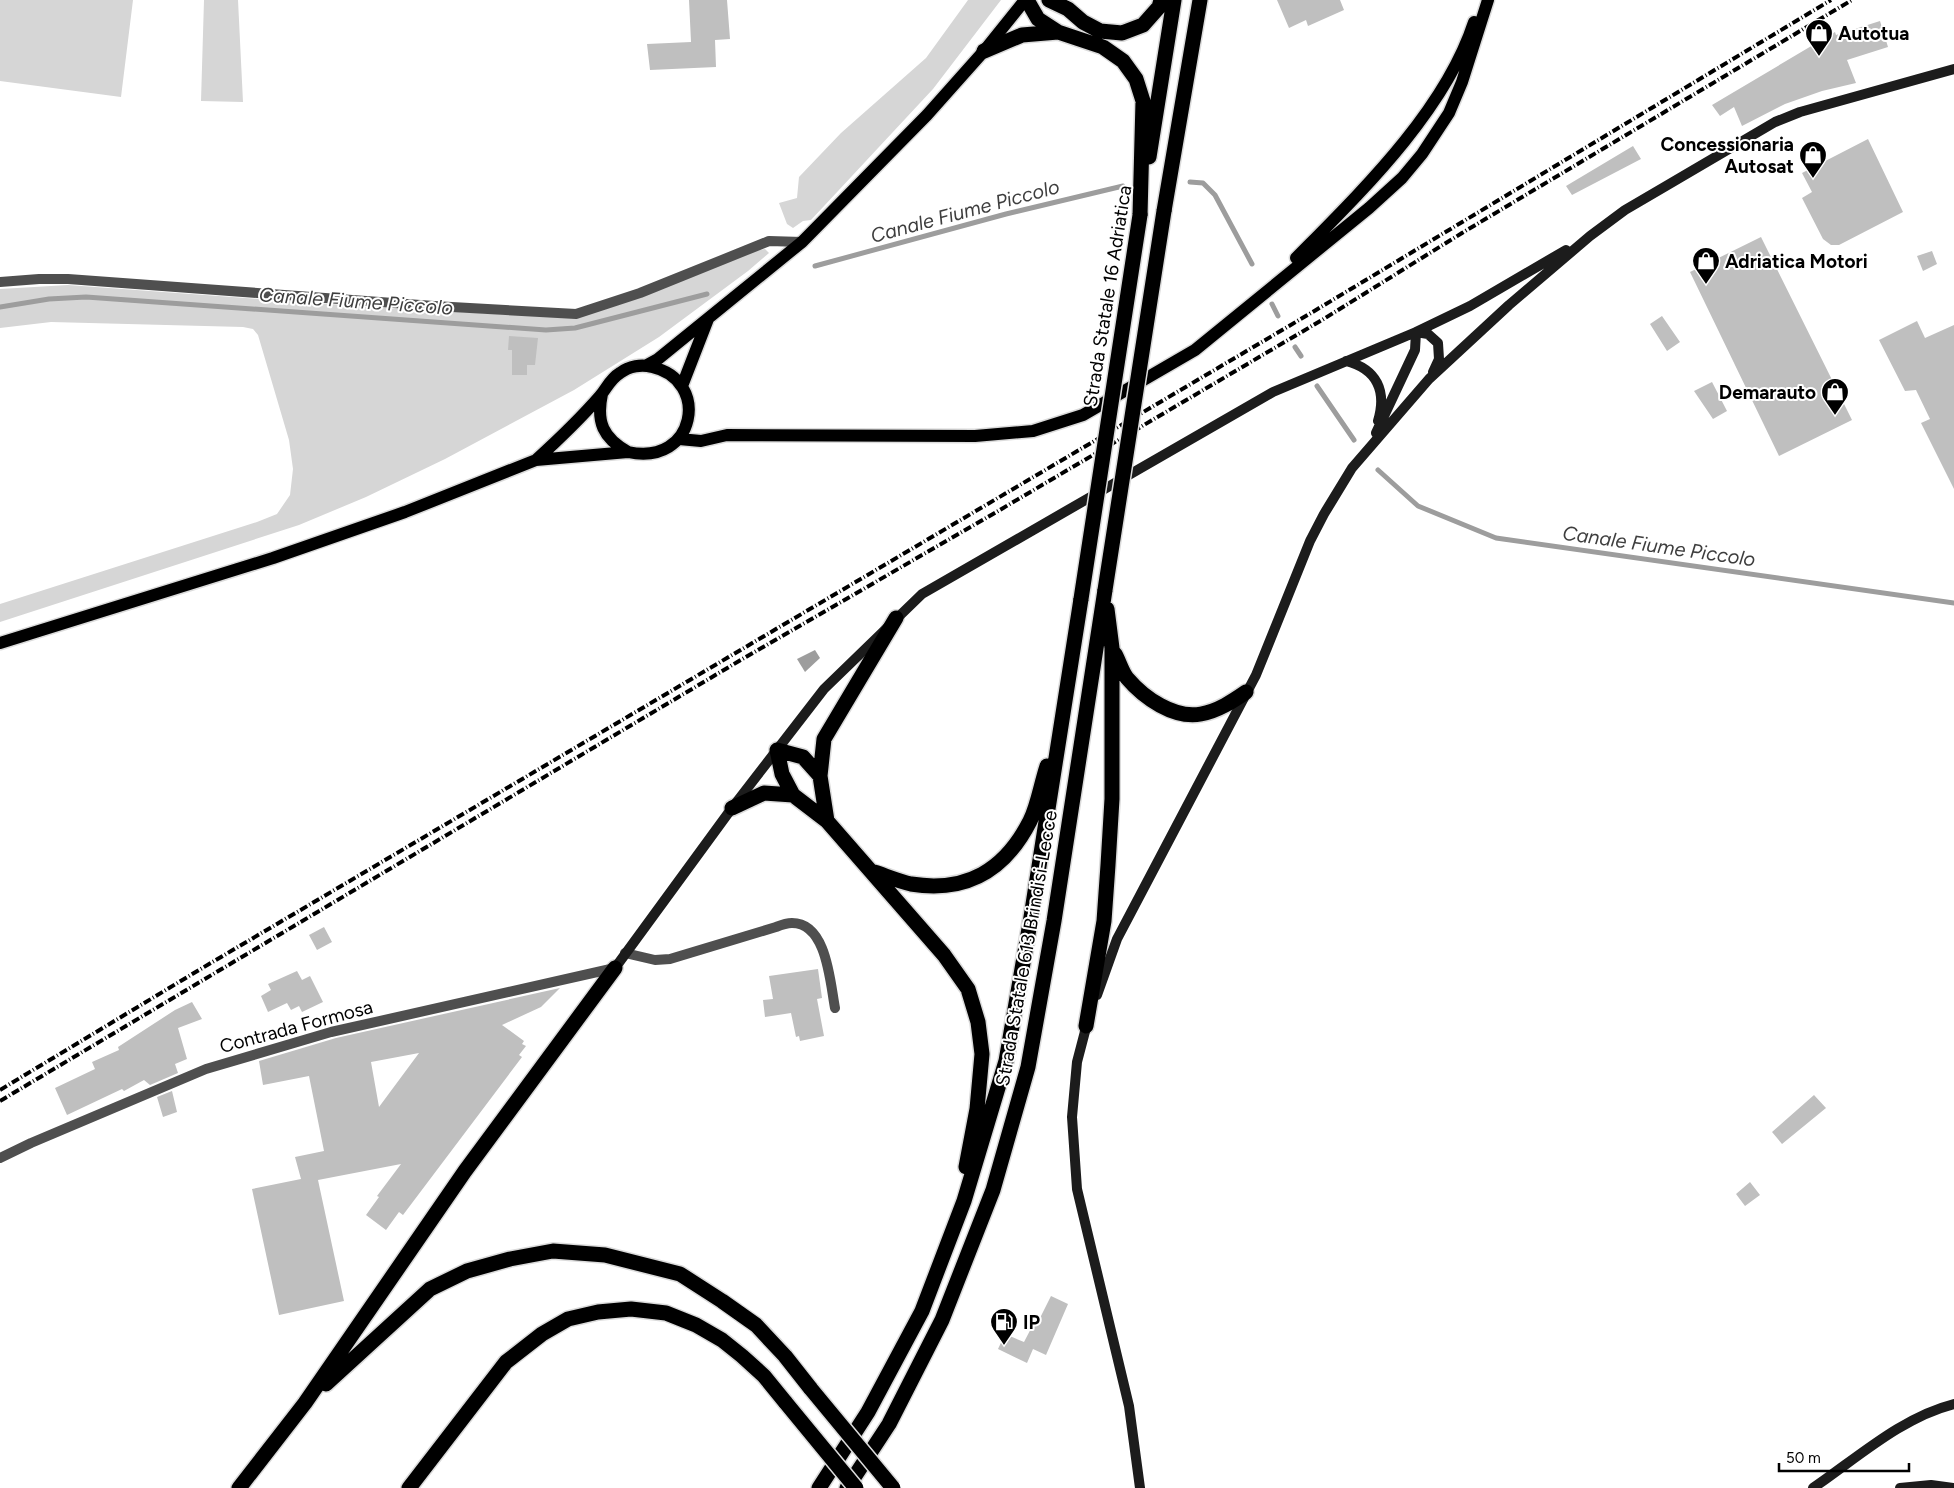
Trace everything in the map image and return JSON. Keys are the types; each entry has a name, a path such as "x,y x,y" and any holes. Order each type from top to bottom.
{"highway":[{"path":"1026,0 1038,19 1058,32 1103,47 1123,61 1136,79 1143,101 1140,215"},
{"path":"1048,0 1067,5 1083,22 1100,30 1122,33 1143,25 1159,7 1161,0"},
{"name":"Strada Statale 16 Adriatica","path":"1081,599 1174,0"},
{"path":"1086,1026 1104,921 1112,799 1112,648 1105,590 1164,211 1200,0"},
{"path":"984,51 1022,35 1058,32"},
{"name":"Strada Statale 613 Brindisi-Lecce","path":"847,1488 889,1424 942,1320 993,1190 1028,1067 1054,921 1105,590"},
{"name":"Strada Statale 613 Brindisi-Lecce","path":"819,1488 868,1412 922,1311 964,1201 1006,1061 1031,917 1081,599"},
{"path":"826,821 820,776 824,739 896,618"},
{"path":"1112,648 1126,677 1149,699 1167,708 1190,715 1202,714 1231,702 1246,692"},
{"path":"871,871 911,884 947,886 984,875 1010,853 1030,820 1063,713"},
{"path":"820,776 803,757 777,750 782,774 793,795 826,821 871,871 944,955 968,990 978,1022 982,1054 978,1109 966,1159 964,1201"},
{"path":"732,808 764,793 793,795"},
{"path":"239,1488 305,1403 465,1171 615,968"},
{"path":"305,1403 430,1288 476,1269 510,1259 553,1251 605,1255 680,1274 722,1300 756,1325 785,1356 893,1488"},
{"path":"409,1488 506,1362 542,1334 568,1319 598,1312 631,1309 666,1313 696,1325 722,1340 764,1376 856,1488"}],"main road":[{"path":"536,460 602,394 609,382 620,372 633,367 647,365 658,359 802,242 927,115 1026,0"},
{"path":"1247,308 1372,178 1426,112 1453,70 1472,27 1481,0"},
{"path":"678,439 701,442 727,435 975,436 1033,431 1083,415 1195,350 1369,208 1402,178 1422,154 1449,113 1462,82 1488,0"},
{"path":"1140,1488 1128,1406 1077,1189 1072,1117 1077,1062 1086,1026 1118,939 1268,648 1310,541 1337,490 1369,447 1429,379 1509,305 1590,236 1625,210 1775,122 1800,112 1954,69"},
{"path":"615,968 732,808 824,689 922,594 1273,392 1416,332 1470,306 1590,236"},
{"path":"682,386 708,319"},
{"path":"1416,332 1428,334 1438,344 1439,360 1429,379"},
{"path":"1369,447 1415,350 1416,332"},
{"path":"1346,361 1358,364 1370,372 1378,383 1381,394 1379,417 1369,447"},
{"path":"602,394 599,408 600,422 606,434 615,445 628,452 641,455 655,454 668,448 678,439 686,427 689,413 687,399 682,386 672,376 660,368 647,365"},
{"path":"0,643 273,558 405,512 536,460 628,452"},
{"path":"1813,1488 1890,1434 1940,1408 1954,1404"},
{"path":"1900,1488 1931,1485 1953,1488"}],"street":[{"path":"0,282 39,279 68,280 434,306 576,314 640,293 769,241 802,242"},
{"path":"625,953 655,960 670,959 776,926 792,923 803,925 812,930 827,962 835,1008"},
{"name":"Contrada Formosa","path":"0,1158 206,1069 331,1032 615,968"}],"shaded area":[{"path":"0,0 133,0 121,97 0,81"},
{"path":"204,0 238,0 243,102 201,101"},
{"path":"968,0 1001,0 933,89 811,220 803,221 793,228 787,224 779,203 797,198 799,177 841,133 926,58"},
{"path":"765,249 769,253 748,271 659,337 574,390 445,459 366,497 299,525 0,622 0,604 277,514 290,495 293,469 289,440 258,335 253,329 243,327 51,322 0,328 0,289 68,285 385,308 572,318 750,252"},
{"path":"815,650 820,658 805,672 797,659"}],"building":[{"path":"689,0 727,0 730,39 715,40 716,67 650,70 647,44 691,42"},
{"path":"1277,0 1340,0 1344,10 1308,26 1306,20 1289,28"},
{"name":"Autotua","path":"1880,21 1888,47 1847,60 1856,83 1822,91 1785,104 1742,126 1734,107 1720,116 1712,105 1835,32 1836,35"},
{"path":"1868,139 1903,212 1839,245 1831,245 1823,239 1802,198 1812,192 1802,173"},
{"path":"1633,146 1641,159 1572,195 1566,186"},
{"path":"1761,237 1852,420 1779,456 1690,272"},
{"path":"1932,251 1937,264 1923,271 1917,256"},
{"path":"1662,316 1680,342 1667,351 1650,324"},
{"path":"1917,321 1925,338 1954,325 1954,489 1921,423 1930,419 1916,390 1905,391 1879,340"},
{"path":"509,336 538,338 535,365 527,365 527,375 512,375 512,350 508,350"},
{"path":"1712,382 1727,411 1713,419 1694,391"},
{"path":"324,927 332,942 317,950 309,935"},
{"path":"818,969 822,998 817,999 824,1036 800,1041 799,1036 796,1037 791,1013 765,1017 763,1000 773,999 769,976"},
{"path":"297,971 302,980 310,976 323,1002 302,1012 299,1006 291,1010 287,1003 268,1012 261,996 271,990 268,984"},
{"path":"560,988 541,1007 502,1025 524,1041 522,1044 526,1046 519,1055 522,1057 403,1215 399,1212 386,1230 366,1215 379,1197 377,1196 401,1164 318,1180 344,1301 279,1315 252,1189 301,1179 295,1157 324,1151 309,1076 263,1085 259,1061 336,1038","holes":["419,1053 379,1107 371,1062"]},
{"path":"192,1002 202,1019 178,1028 187,1059 175,1064 178,1073 150,1085 144,1080 124,1091 122,1089 67,1115 55,1088 95,1069 92,1062 119,1050 118,1047 175,1010"},
{"path":"172,1091 177,1112 163,1117 157,1097"},
{"path":"1814,1095 1826,1108 1782,1144 1772,1132"},
{"path":"1750,1182 1760,1195 1745,1206 1736,1194"},
{"path":"1051,1296 1068,1304 1046,1355 1033,1349 1027,1363 998,1349 1005,1334 1024,1342 1036,1319 1039,1320"}],"waterway":[{"name":"Canale Fiume Piccolo","path":"1190,182 1203,183 1215,195 1252,264"},
{"name":"Canale Fiume Piccolo","path":"815,266 1006,214 1123,186"},
{"name":"Canale Fiume Piccolo","path":"0,307 49,299 86,297 546,330 575,328 707,294"},
{"name":"Canale Fiume Piccolo","path":"1272,304 1278,316"},
{"name":"Canale Fiume Piccolo","path":"1295,347 1301,356"},
{"name":"Canale Fiume Piccolo","path":"1317,386 1354,440"},
{"name":"Canale Fiume Piccolo","path":"1378,470 1418,506 1496,538 1954,603"}],"railway":[{"path":"0,1090 199,970 1316,310 1831,0"},
{"path":"0,1101 739,661 1322,320 1462,233 1852,0"}],"place":[{"name":"Autotua","path":"1819,57"},
{"name":"Concessionaria Autosat","path":"1813,179"},
{"name":"Adriatica Motori","path":"1706,285"},
{"name":"Demarauto","path":"1835,416"},
{"name":"IP","path":"1004,1346"}]}
